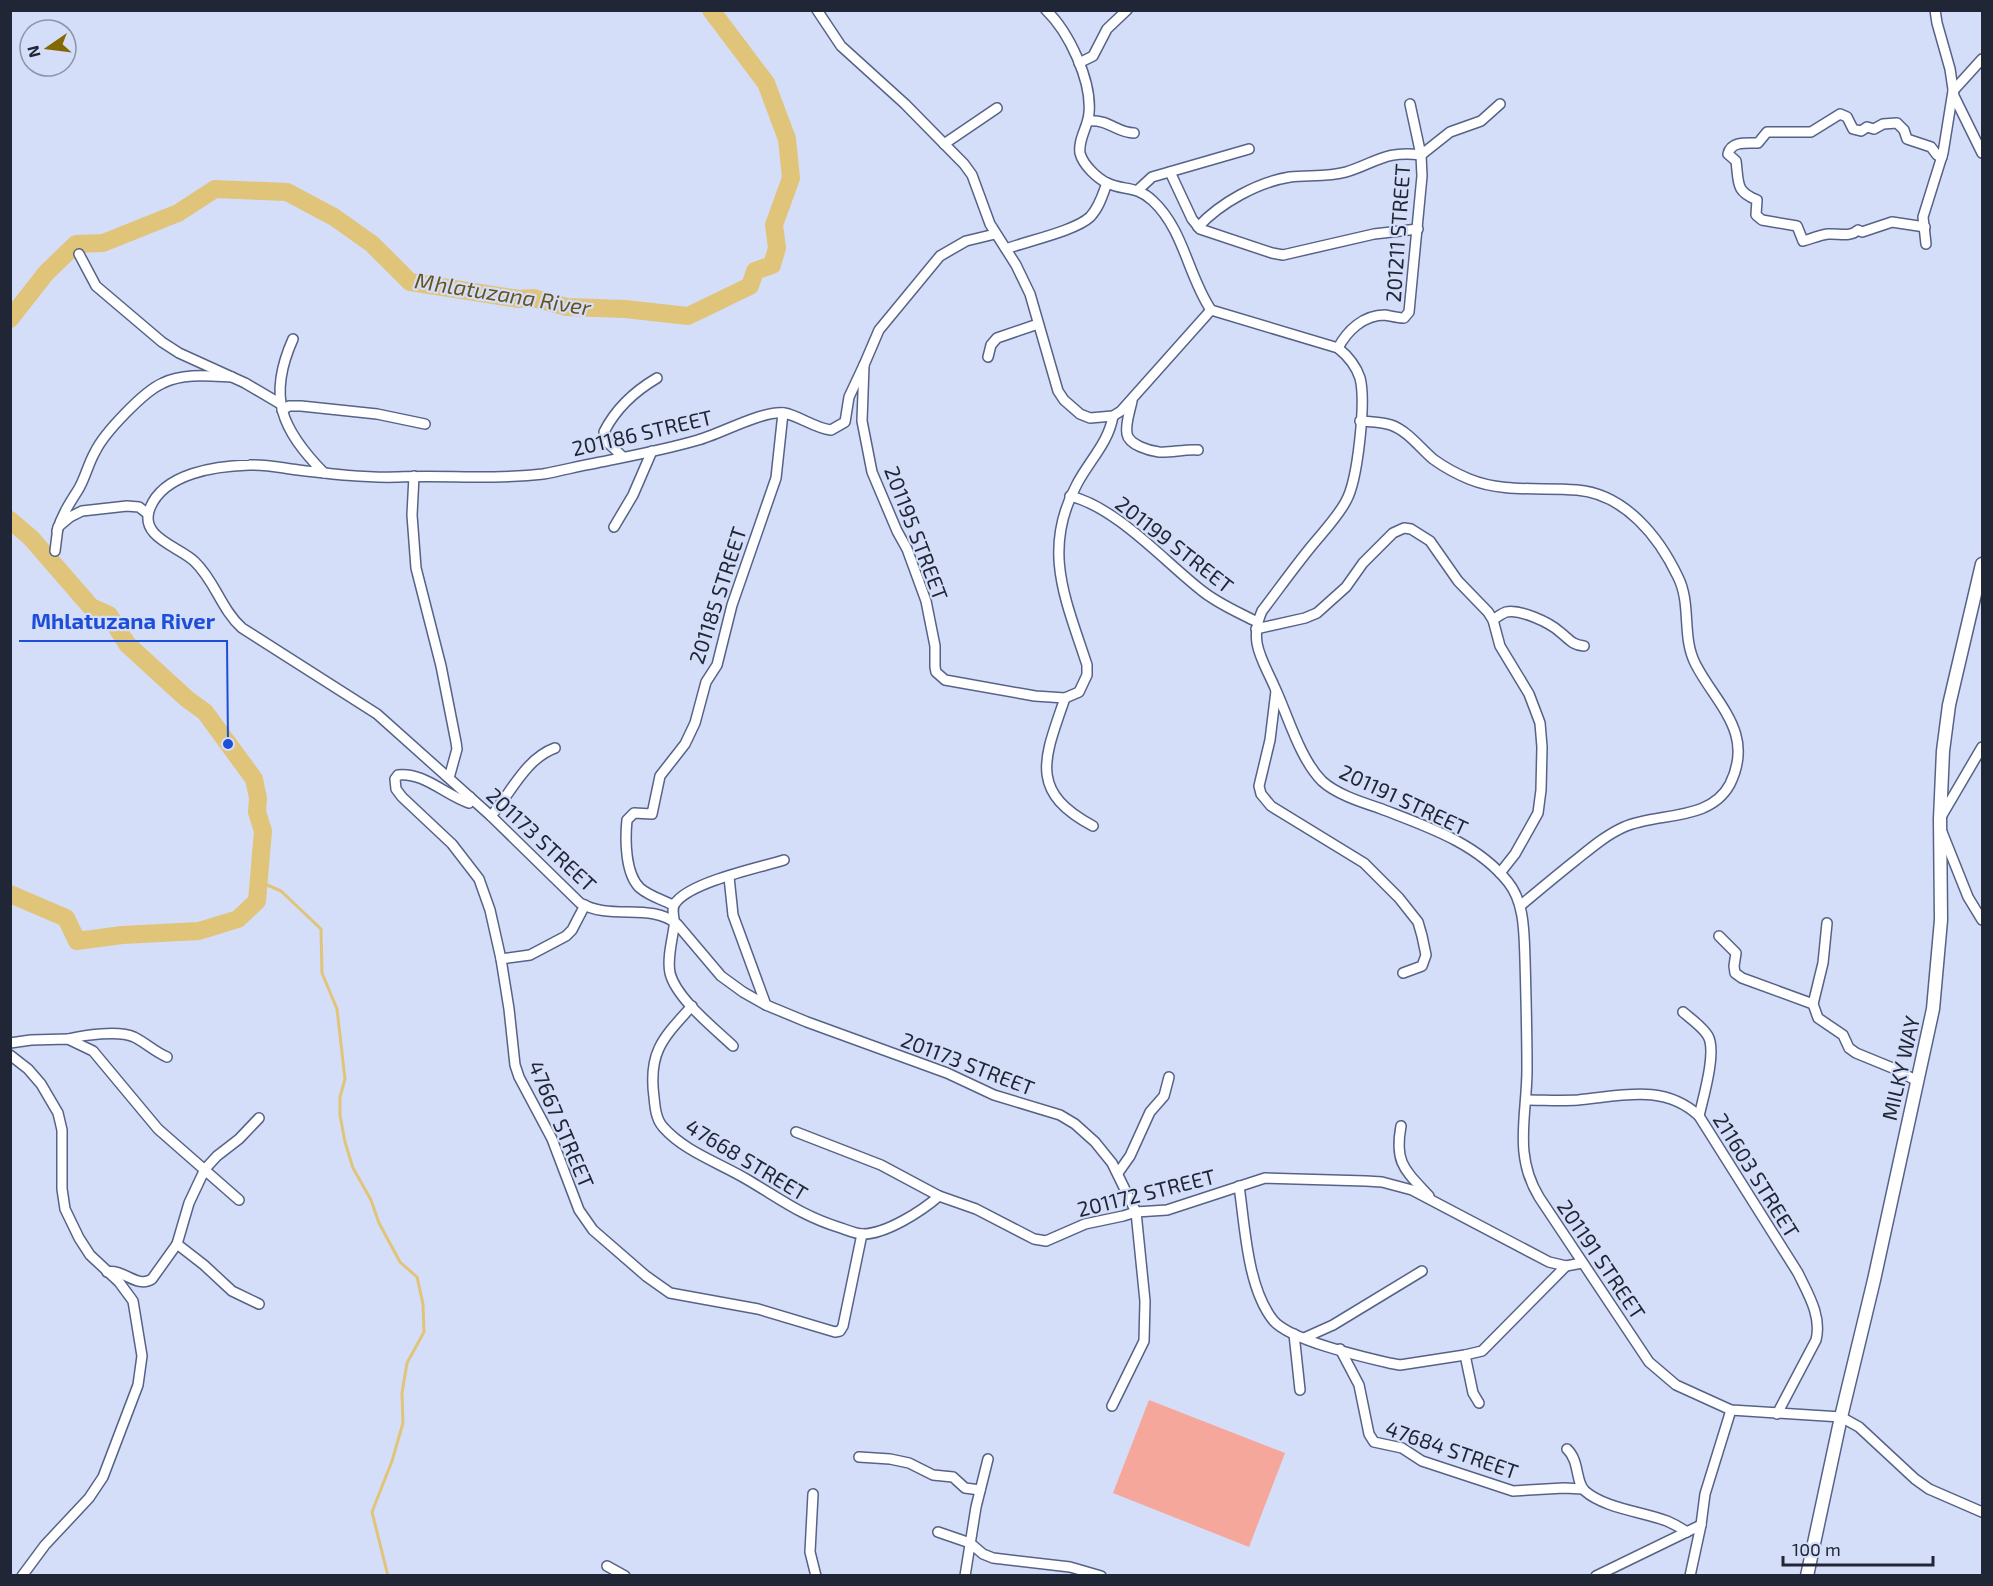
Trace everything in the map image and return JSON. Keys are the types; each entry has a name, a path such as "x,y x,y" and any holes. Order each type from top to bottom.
{"street":[{"path":"817,10 840,46 905,104 972,175 995,234 1006,249 1030,294 1058,391 1064,400 1080,414 1090,418 1113,416 1121,411 1211,310"},
{"path":"1046,10 1063,29 1079,63 1089,100 1088,121 1081,138 1080,153 1086,165 1107,183 1138,190 1153,201 1169,222 1211,310 1338,348 1355,367 1359,376 1362,390 1354,483 1346,501 1262,611 1256,625"},
{"path":"1079,63 1093,56 1107,28 1127,10"},
{"path":"1935,10 1936,23 1950,69 1955,100 1983,153"},
{"path":"1926,244 1923,217 1942,157 1953,91 1983,59"},
{"name":"201211 STREET","path":"1338,348 1346,335 1364,321 1381,315 1401,318 1408,315 1422,176 1421,155 1410,104"},
{"path":"1198,227 1207,216 1222,205 1273,182 1345,172 1384,156 1421,155 1450,132 1481,121 1500,104"},
{"path":"944,144 997,108"},
{"path":"1925,226 1892,222 1862,232 1858,230 1853,234 1826,234 1803,241 1797,226 1762,220 1756,215 1757,200 1744,195 1740,189 1737,161 1728,154 1729,148 1733,145 1758,143 1767,132 1811,132 1840,114 1847,117 1853,129 1861,131 1867,128 1874,129 1883,124 1897,123 1904,130 1907,139 1931,147 1937,155 1942,157"},
{"path":"1088,121 1104,122 1134,133"},
{"path":"1138,190 1152,177 1249,149"},
{"path":"1170,172 1192,219 1203,231 1278,255 1374,234 1418,229"},
{"path":"1006,249 1089,218 1099,204 1107,183"},
{"name":"201195 STREET","path":"995,234 966,240 940,256 879,330 864,364 862,421 872,472 907,549 926,601 935,646 936,672 945,680 954,682 1035,696 1065,698"},
{"path":"79,254 96,286 148,332 179,353 232,377 281,407 301,406 377,414 425,424"},
{"path":"988,357 991,345 997,338 1038,324"},
{"path":"292,339 280,378 281,407 293,434 324,473"},
{"path":"783,413 824,429 835,429 845,422 849,397 864,364"},
{"path":"56,551 57,531 63,512 78,490 97,447 128,411 154,387 166,381 184,377 232,377"},
{"path":"623,457 606,441 604,432 638,390 657,378"},
{"path":"1133,399 1126,428 1128,439 1158,452 1198,450"},
{"name":"201186 STREET","path":"148,514 152,505 169,485 197,473 233,466 250,465 356,476 479,479 544,474 652,452 695,441 749,421 783,413"},
{"name":"201185 STREET","path":"674,905 643,890 633,878 630,870 627,820 634,813 652,814 660,776 685,744 695,723 706,682 717,665 734,598 776,478 783,413"},
{"path":"1093,826 1060,805 1047,779 1047,760 1052,734 1065,698 1079,692 1087,675 1087,664 1062,586 1059,569 1063,515 1070,496 1109,432 1113,416"},
{"path":"1360,421 1377,422 1403,431 1434,459 1471,480 1494,486 1591,492 1611,501 1647,527 1666,553 1684,594 1687,638 1696,665 1733,723 1738,747 1737,758 1730,784 1718,800 1703,808 1633,824 1612,833 1520,906"},
{"path":"614,527 633,495 652,452"},
{"path":"414,476 412,535 416,568 441,666 456,742 449,778"},
{"name":"201199 STREET","path":"1070,496 1085,499 1111,514 1213,599 1256,625"},
{"path":"57,531 63,522 82,511 127,506 139,507 148,514"},
{"name":"201173 STREET","path":"148,514 154,533 164,543 187,554 206,573 226,609 242,628 377,714 491,816 585,905 607,912 660,915 675,923 721,976 766,1005 947,1073 994,1095 1060,1115 1075,1124 1095,1142 1110,1159 1136,1212 1145,1301 1144,1341 1112,1406"},
{"path":"1256,625 1305,618 1317,613 1346,587 1363,563 1393,532 1404,528 1411,529 1430,541 1458,581 1493,620 1500,646 1529,694 1540,723 1541,797 1535,820 1515,854 1500,873"},
{"name":"MILKY WAY","path":"1807,1575 1933,1009 1941,920 1941,824 1944,751 1949,705 1983,564"},
{"path":"1493,620 1507,612 1518,612 1551,625 1569,641 1577,646 1584,646"},
{"name":"201191 STREET","path":"1256,625 1258,650 1302,749 1323,782 1368,804 1458,841 1483,857 1500,873 1516,894 1520,906 1524,949 1527,1100 1523,1146 1525,1170 1534,1191 1649,1362 1676,1385 1731,1410 1841,1417"},
{"path":"1276,689 1270,740 1259,786 1261,794 1271,806 1364,863 1408,907 1418,922 1426,955 1422,966 1403,973"},
{"path":"1983,747 1941,824 1968,897 1983,920"},
{"path":"491,816 505,800 520,776 535,760 555,748"},
{"name":"47667 STREET","path":"470,797 469,803 460,800 416,776 398,775 395,778 396,789 402,797 452,844 479,879 490,910 501,959 510,1009 515,1065 552,1139 579,1210 593,1230 659,1287 670,1293 758,1309 837,1332 843,1326 862,1234"},
{"path":"733,1046 692,1006 678,989 670,973 670,952 675,923 674,905 677,900 691,892 729,877 784,860"},
{"path":"729,877 733,915 766,1005"},
{"path":"501,959 530,955 566,936 572,930 585,905"},
{"path":"1827,923 1823,963 1813,1004 1818,1018 1843,1035 1850,1048 1856,1053 1917,1081"},
{"path":"1719,936 1736,953 1735,973 1742,978 1813,1004"},
{"name":"47668 STREET","path":"692,1006 671,1029 657,1049 654,1058 651,1079 656,1113 662,1126 696,1152 748,1180 802,1214 862,1234"},
{"path":"1683,1012 1707,1034 1710,1042 1710,1061 1699,1116"},
{"path":"10,1043 68,1039 98,1034 133,1036 153,1051 167,1057"},
{"path":"68,1039 98,1055 158,1129 239,1200"},
{"path":"10,1054 41,1084 58,1113 62,1130 62,1189 65,1209 90,1255 128,1292 133,1301 142,1356 138,1385 103,1477 89,1498 45,1545 22,1575"},
{"path":"1118,1173 1130,1156 1150,1112 1164,1096 1168,1077"},
{"name":"211603 STREET","path":"1527,1100 1575,1100 1650,1094 1684,1104 1699,1116 1798,1273 1809,1295 1816,1317 1818,1332 1816,1340 1777,1414"},
{"path":"107,1272 119,1271 141,1282 147,1282 161,1269 177,1244 189,1203 205,1169 259,1118"},
{"path":"1401,1126 1397,1145 1401,1161 1408,1174 1435,1202"},
{"name":"201172 STREET","path":"796,1132 881,1165 939,1196 976,1209 1041,1241 1052,1239 1085,1224 1136,1212 1167,1210 1265,1178 1366,1180 1412,1190 1549,1262 1566,1266 1582,1263"},
{"path":"1239,1186 1252,1266 1259,1291 1273,1319 1294,1334 1304,1338 1376,1360 1400,1365 1465,1355 1484,1349 1566,1266"},
{"path":"862,1234 894,1225 923,1209 939,1196"},
{"path":"177,1244 190,1252 232,1290 259,1304"},
{"path":"1304,1338 1333,1325 1422,1271"},
{"path":"1294,1334 1300,1390"},
{"name":"47684 STREET","path":"1340,1349 1357,1378 1369,1434 1374,1442 1402,1448 1422,1461 1513,1491 1583,1489"},
{"path":"1465,1355 1473,1393 1479,1403"},
{"path":"1690,1575 1705,1494 1731,1410"},
{"path":"1841,1417 1859,1427 1929,1489 1983,1512"},
{"path":"1567,1449 1577,1466 1583,1489 1607,1502 1669,1522 1688,1532"},
{"path":"859,1457 909,1462 933,1475 953,1477 965,1488 980,1490"},
{"path":"965,1575 980,1490 988,1459"},
{"path":"813,1494 810,1552 816,1575"},
{"path":"1596,1575 1701,1525"},
{"path":"938,1532 970,1543 983,1554 993,1558 1070,1567 1101,1575"},
{"path":"607,1566 625,1575"}],"shaded area":[{"path":"1149,1400 1285,1453 1249,1547 1113,1493"}],"waterway":[{"name":"Mhlatuzana River","path":"10,319 46,273 76,244 103,243 178,213 215,189 287,192 334,217 372,244 410,282 519,299 533,298 567,307 625,309 688,316 750,286 755,271 772,265 777,248 774,225 791,178 787,139 766,83 711,10"},
{"name":"Mhlatuzana River","path":"10,520 31,538 91,607 109,615 127,644 187,699 205,712 254,779 258,798 257,812 263,831 257,901 238,919 199,931 122,935 77,941 66,918 10,894"},
{"path":"258,881 281,891 321,929 322,973 337,1009 345,1079 340,1097 340,1115 345,1142 353,1168 371,1200 379,1223 400,1262 417,1277 423,1304 424,1332 407,1363 402,1393 403,1423 392,1461 372,1512 388,1576"}],"place":[{"name":"Mhlatuzana River","path":"228,744"}]}
